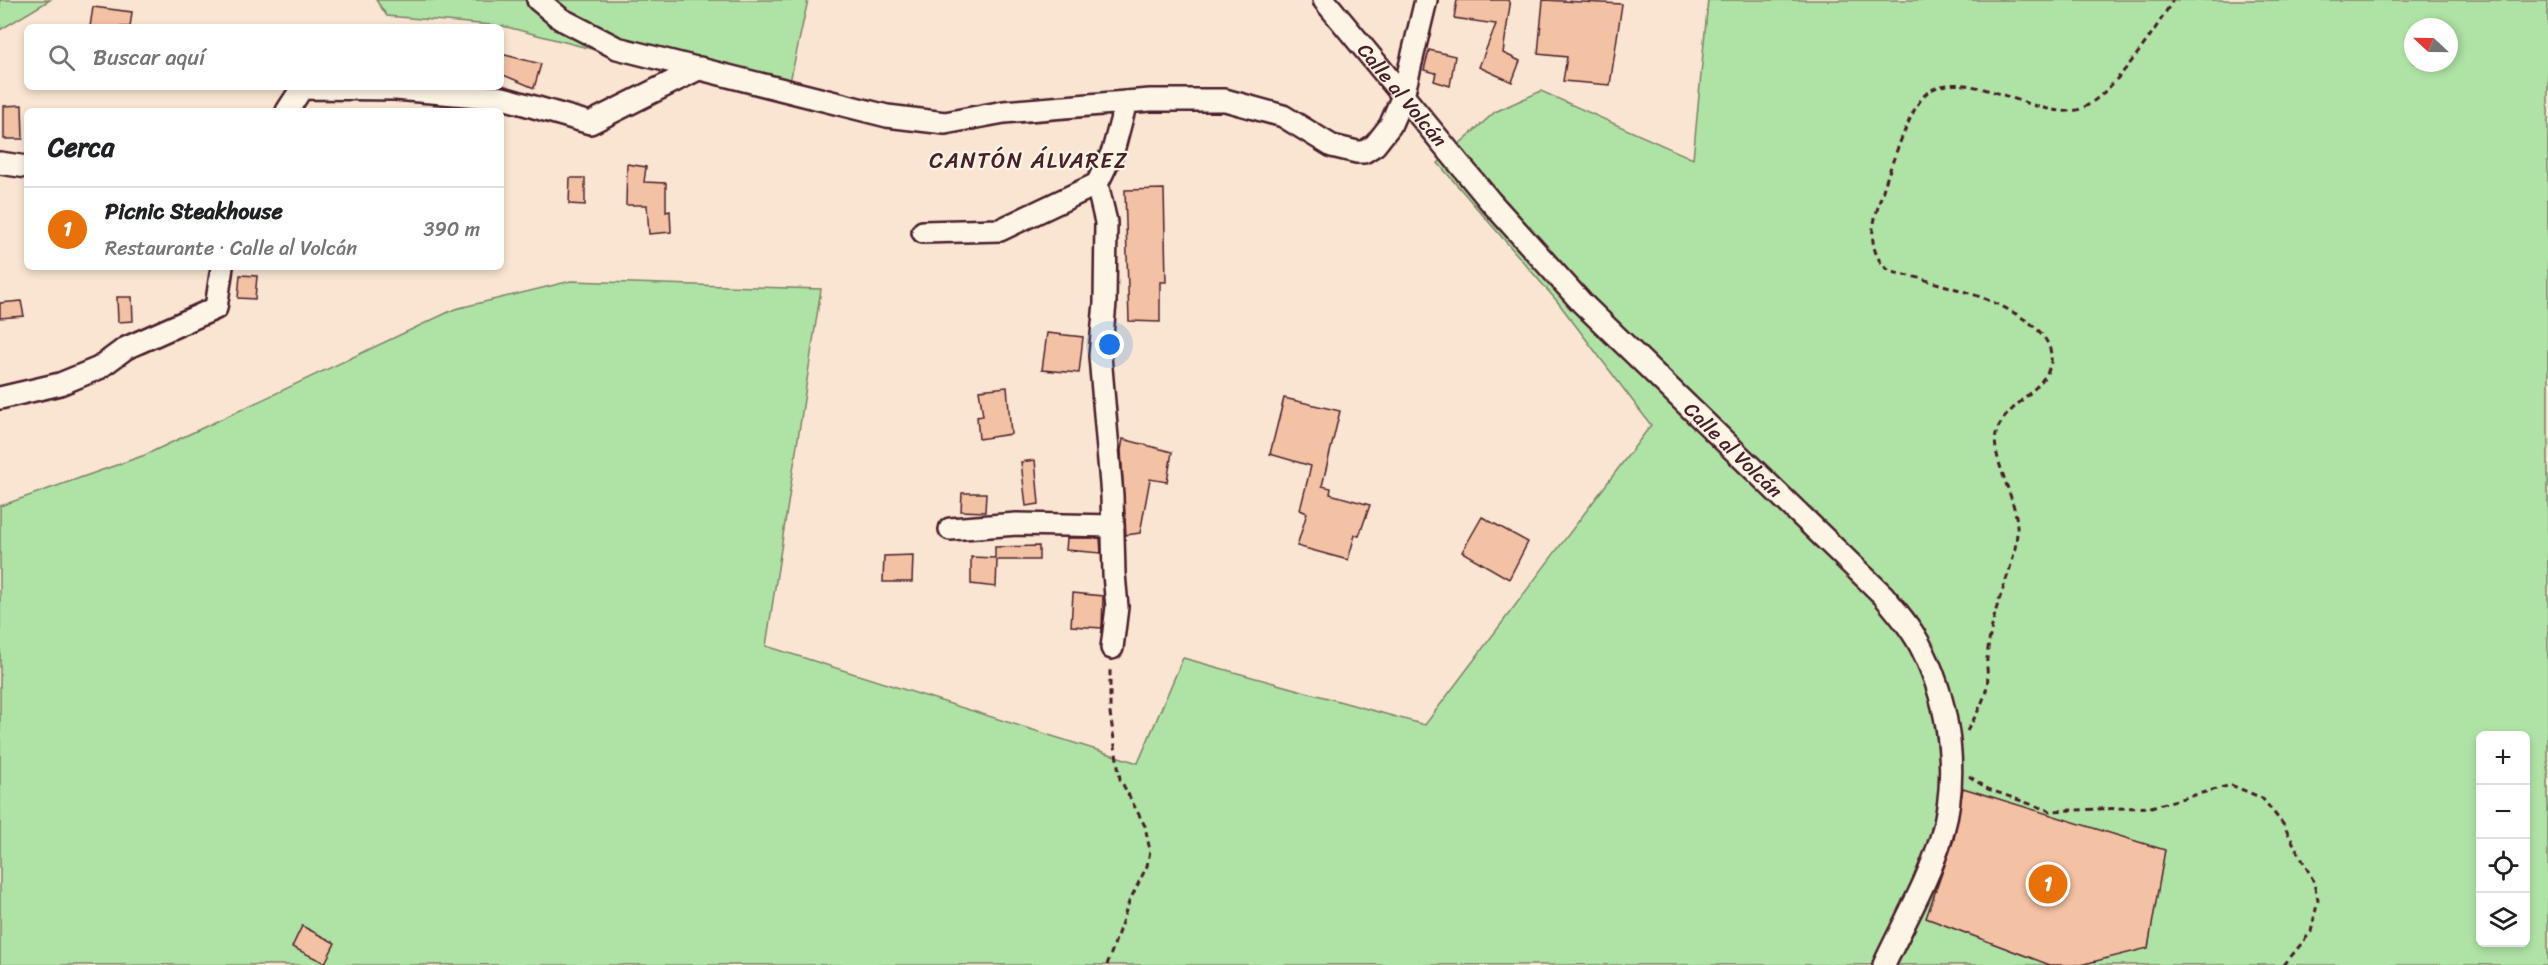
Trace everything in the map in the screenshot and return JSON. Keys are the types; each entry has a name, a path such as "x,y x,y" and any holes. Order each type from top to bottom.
{"street":[{"path":"538,0 561,19 601,42 617,48 887,116 945,123 1004,112 1126,102 1225,100 1283,116 1332,146 1357,152 1370,148 1384,135 1403,96 1426,0"},
{"name":"Calle al Volcán","path":"1324,0 1490,201 1582,303 1883,595 1911,630 1931,669 1948,735 1951,763 1943,833 1926,877 1884,965"},
{"path":"405,90 503,99 590,123 700,68"},
{"path":"289,108 301,90"},
{"path":"1112,648 1117,607 1100,356 1105,303 1106,222 1097,184 1118,138 1126,102"},
{"path":"0,163 24,167"},
{"path":"923,231 1000,230 1097,184"},
{"path":"0,398 60,384 99,368 126,348 216,308 222,270"},
{"path":"950,529 1017,524 1113,526"}],"path":[{"path":"2173,0 2159,25 2099,100 2076,110 2054,110 1988,90 1945,85 1926,93 1909,120 1878,209 1873,230 1874,251 1888,269 1985,298 2024,318 2041,332 2050,347 2049,370 2036,388 2009,412 1996,435 2000,466 2012,494 2017,524 2016,549 1995,612 1986,660 1988,684 1977,712 1951,763 1988,789 2050,811 2151,807 2231,785 2262,798 2283,824 2313,880 2318,900 2311,932 2284,965"},
{"path":"1107,965 1130,902 1147,866 1150,851 1145,826 1120,779 1114,748 1110,713 1112,648"}],"green space":[{"path":"0,0 50,0 0,30"},
{"path":"376,0 808,0 788,91 657,66 504,26 504,24 387,16"},
{"path":"1708,0 2548,0 2548,965 0,965 0,506 145,455 455,309 571,281 821,289 766,646 1138,763 1183,658 1425,725 1651,425 1557,301 1438,163 1495,112 1541,91 1693,159"}],"building":[{"path":"1457,0 1508,0 1510,5 1503,53 1520,61 1512,82 1479,67 1496,24 1454,18"},
{"path":"1543,0 1622,4 1610,85 1563,81 1567,57 1538,54"},
{"path":"93,7 132,12 130,24 90,24"},
{"path":"1429,50 1455,56 1450,86 1434,81 1436,73 1424,70"},
{"path":"504,55 541,64 534,88 504,75"},
{"path":"22,105 23,139 4,139 4,106"},
{"path":"627,164 646,167 644,182 666,183 666,212 670,211 671,232 649,234 647,205 626,205"},
{"path":"570,178 585,178 585,205 569,204"},
{"path":"1164,189 1166,282 1160,282 1160,322 1129,321 1125,190"},
{"path":"240,275 257,276 255,299 238,298"},
{"path":"117,297 132,297 133,321 118,322"},
{"path":"21,301 24,316 0,318 0,303"},
{"path":"1047,333 1083,337 1079,373 1042,370"},
{"path":"1007,387 1011,434 979,439 977,417 983,416 979,390"},
{"path":"1284,398 1340,411 1322,486 1331,488 1330,494 1370,505 1359,536 1355,535 1348,560 1297,546 1307,513 1300,510 1311,466 1270,454"},
{"path":"1123,439 1172,452 1167,482 1150,479 1140,533 1126,535 1121,450"},
{"path":"1035,460 1039,504 1026,506 1021,462"},
{"path":"962,493 986,493 985,512 961,511"},
{"path":"1482,517 1528,542 1509,579 1462,552"},
{"path":"1067,538 1100,538 1101,553 1066,550"},
{"path":"1039,546 1039,560 997,560 996,587 971,584 971,557 995,558 995,547"},
{"path":"913,555 912,582 883,582 884,556"},
{"path":"1073,593 1103,596 1102,628 1071,626"},
{"path":"1963,788 2165,850 2148,948 2080,965 2050,965 1926,918 1954,839"},
{"path":"302,926 335,943 325,963 292,947"}],"place":[{"name":"Picnic Steakhouse","path":"2048,884"}],"district":[{"name":"CANTÓN ÁLVAREZ","path":"1029,160"}]}
